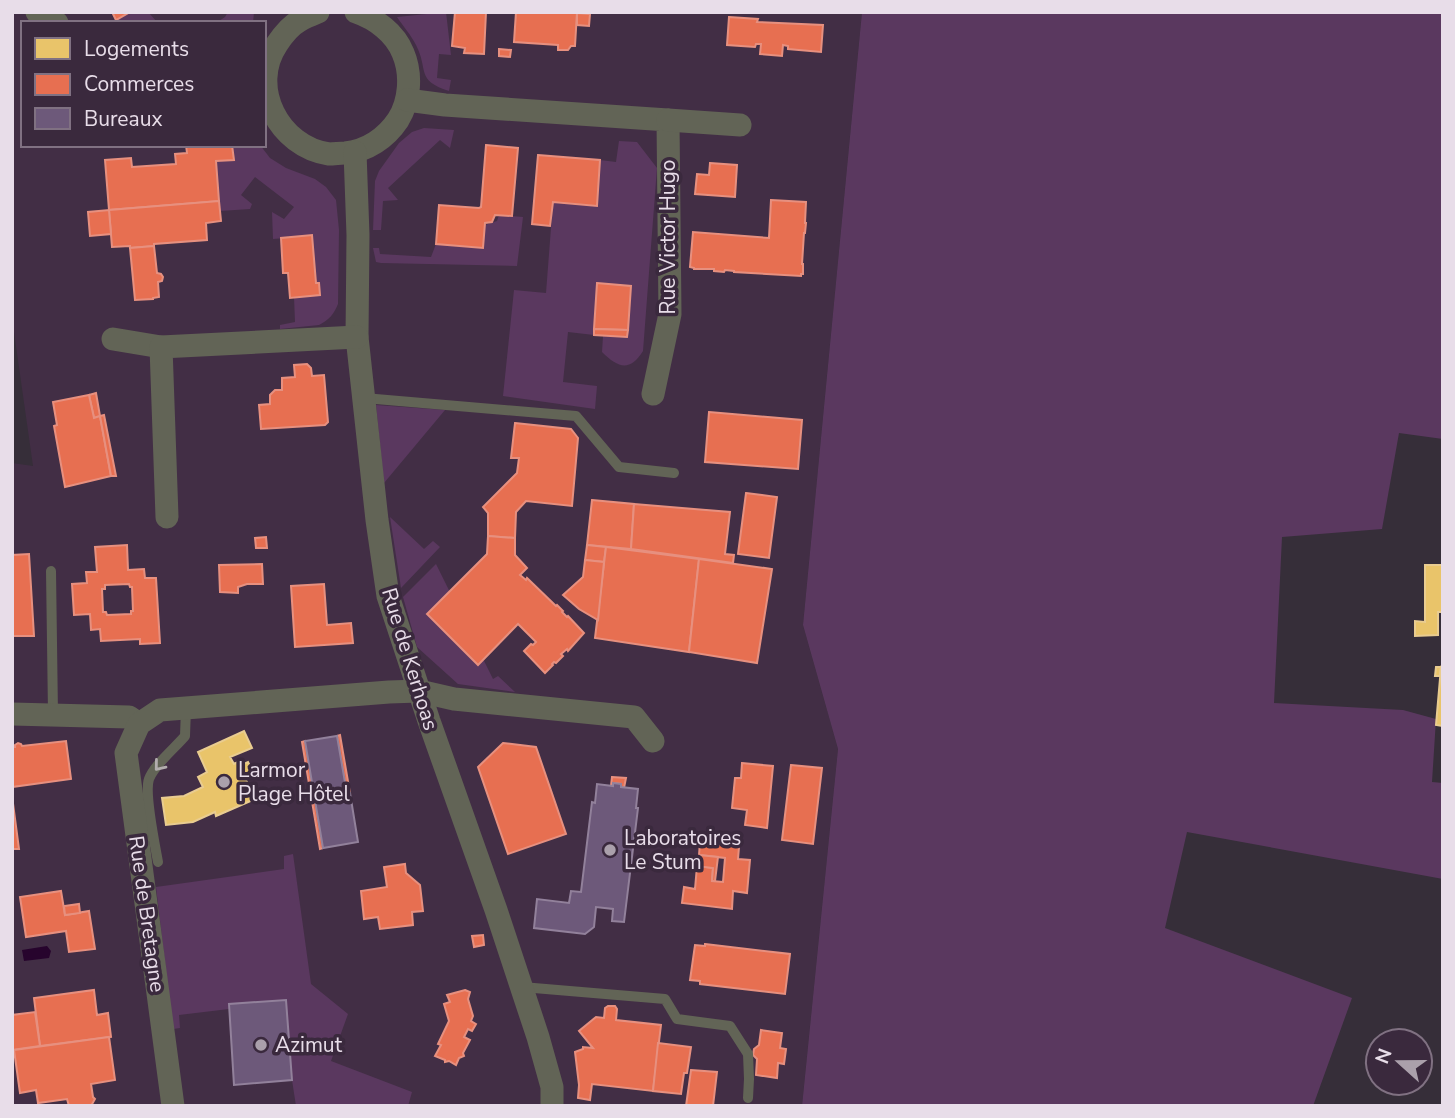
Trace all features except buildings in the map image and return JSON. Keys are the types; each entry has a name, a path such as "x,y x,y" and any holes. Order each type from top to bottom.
{"street":[{"path":"37,12 53,21"},
{"path":"266,91 272,112 286,132 306,147 330,154 355,152 375,144 391,130 403,112 407,100 409,71 403,52 392,35 377,21 358,12"},
{"path":"266,78 273,50 284,33 303,15"},
{"path":"407,100 445,105 740,125"},
{"name":"Rue Victor Hugo","path":"653,394 670,314 668,120"},
{"name":"Rue de Kerhoas","path":"355,152 358,235 357,337 388,596 522,987 552,1087 552,1106"},
{"path":"113,339 161,347 357,337"},
{"path":"161,347 167,517"},
{"path":"12,715 129,717 139,724 160,710 419,691 454,699 634,718 653,741"},
{"name":"Rue de Bretagne","path":"139,724 126,753 173,1106"}],"lane":[{"path":"364,398 576,416 619,467 674,473"},
{"path":"51,571 53,714"},
{"path":"158,862 149,803 149,779 186,736 186,708"},
{"path":"522,987 665,999 677,1019 730,1026 748,1054 748,1098"}],"shaded area":[{"path":"12,12 862,12 803,625 838,749 802,1106 12,1106 12,463 33,466 12,318"},
{"path":"130,12 148,12 156,21 113,21"},
{"path":"228,12 254,12 253,21 219,21"},
{"path":"446,12 451,55 439,54 437,78 451,80 449,91 431,83 427,78 416,45 397,17"},
{"path":"862,12 1443,12 1443,439 1399,433 1382,529 1282,537 1274,703 1403,710 1436,719 1432,782 1443,783 1443,879 1187,832 1165,928 1352,998 1313,1106 802,1106 838,749 803,625"},
{"path":"424,128 454,130 450,148 440,140 388,188 398,200 383,201 381,230 373,230 375,181 379,171 399,143 412,132"},
{"path":"619,141 637,142 657,168 643,351 629,365 613,362 602,352 603,336 627,337 631,286 598,283 594,335 568,332 563,382 597,386 595,409 503,396 514,290 546,293 553,202 597,205 600,160 616,162"},
{"path":"232,147 262,147 270,158 286,168 315,179 326,187 336,200 339,230 338,304 331,316 319,325 280,329 280,325 295,322 294,297 316,283 312,236 273,239 272,212 284,219 294,207 255,177 241,195 252,204 250,209 220,211 216,161 233,160"},
{"path":"499,215 523,217 517,266 376,262 373,248 379,248 380,254 431,257 436,244 483,248 485,225 497,221"},
{"path":"376,405 445,410 384,483"},
{"path":"390,517 424,549 433,541 440,547 401,588"},
{"path":"436,564 493,679 498,676 515,692 458,684 417,647 403,597"},
{"path":"293,854 311,984 348,1014 331,1061 412,1092 408,1106 296,1106 286,1000 229,1004 229,1009 179,1015 180,1028 173,1029 156,887 284,869 284,856"},
{"path":"47,946 51,951 49,958 24,961 22,950"}],"place":[{"name":"Larmor Plage Hôtel","path":"224,782"},
{"name":"Laboratoires Le Stum","path":"610,850"},
{"name":"Azimut","path":"261,1045"}]}
